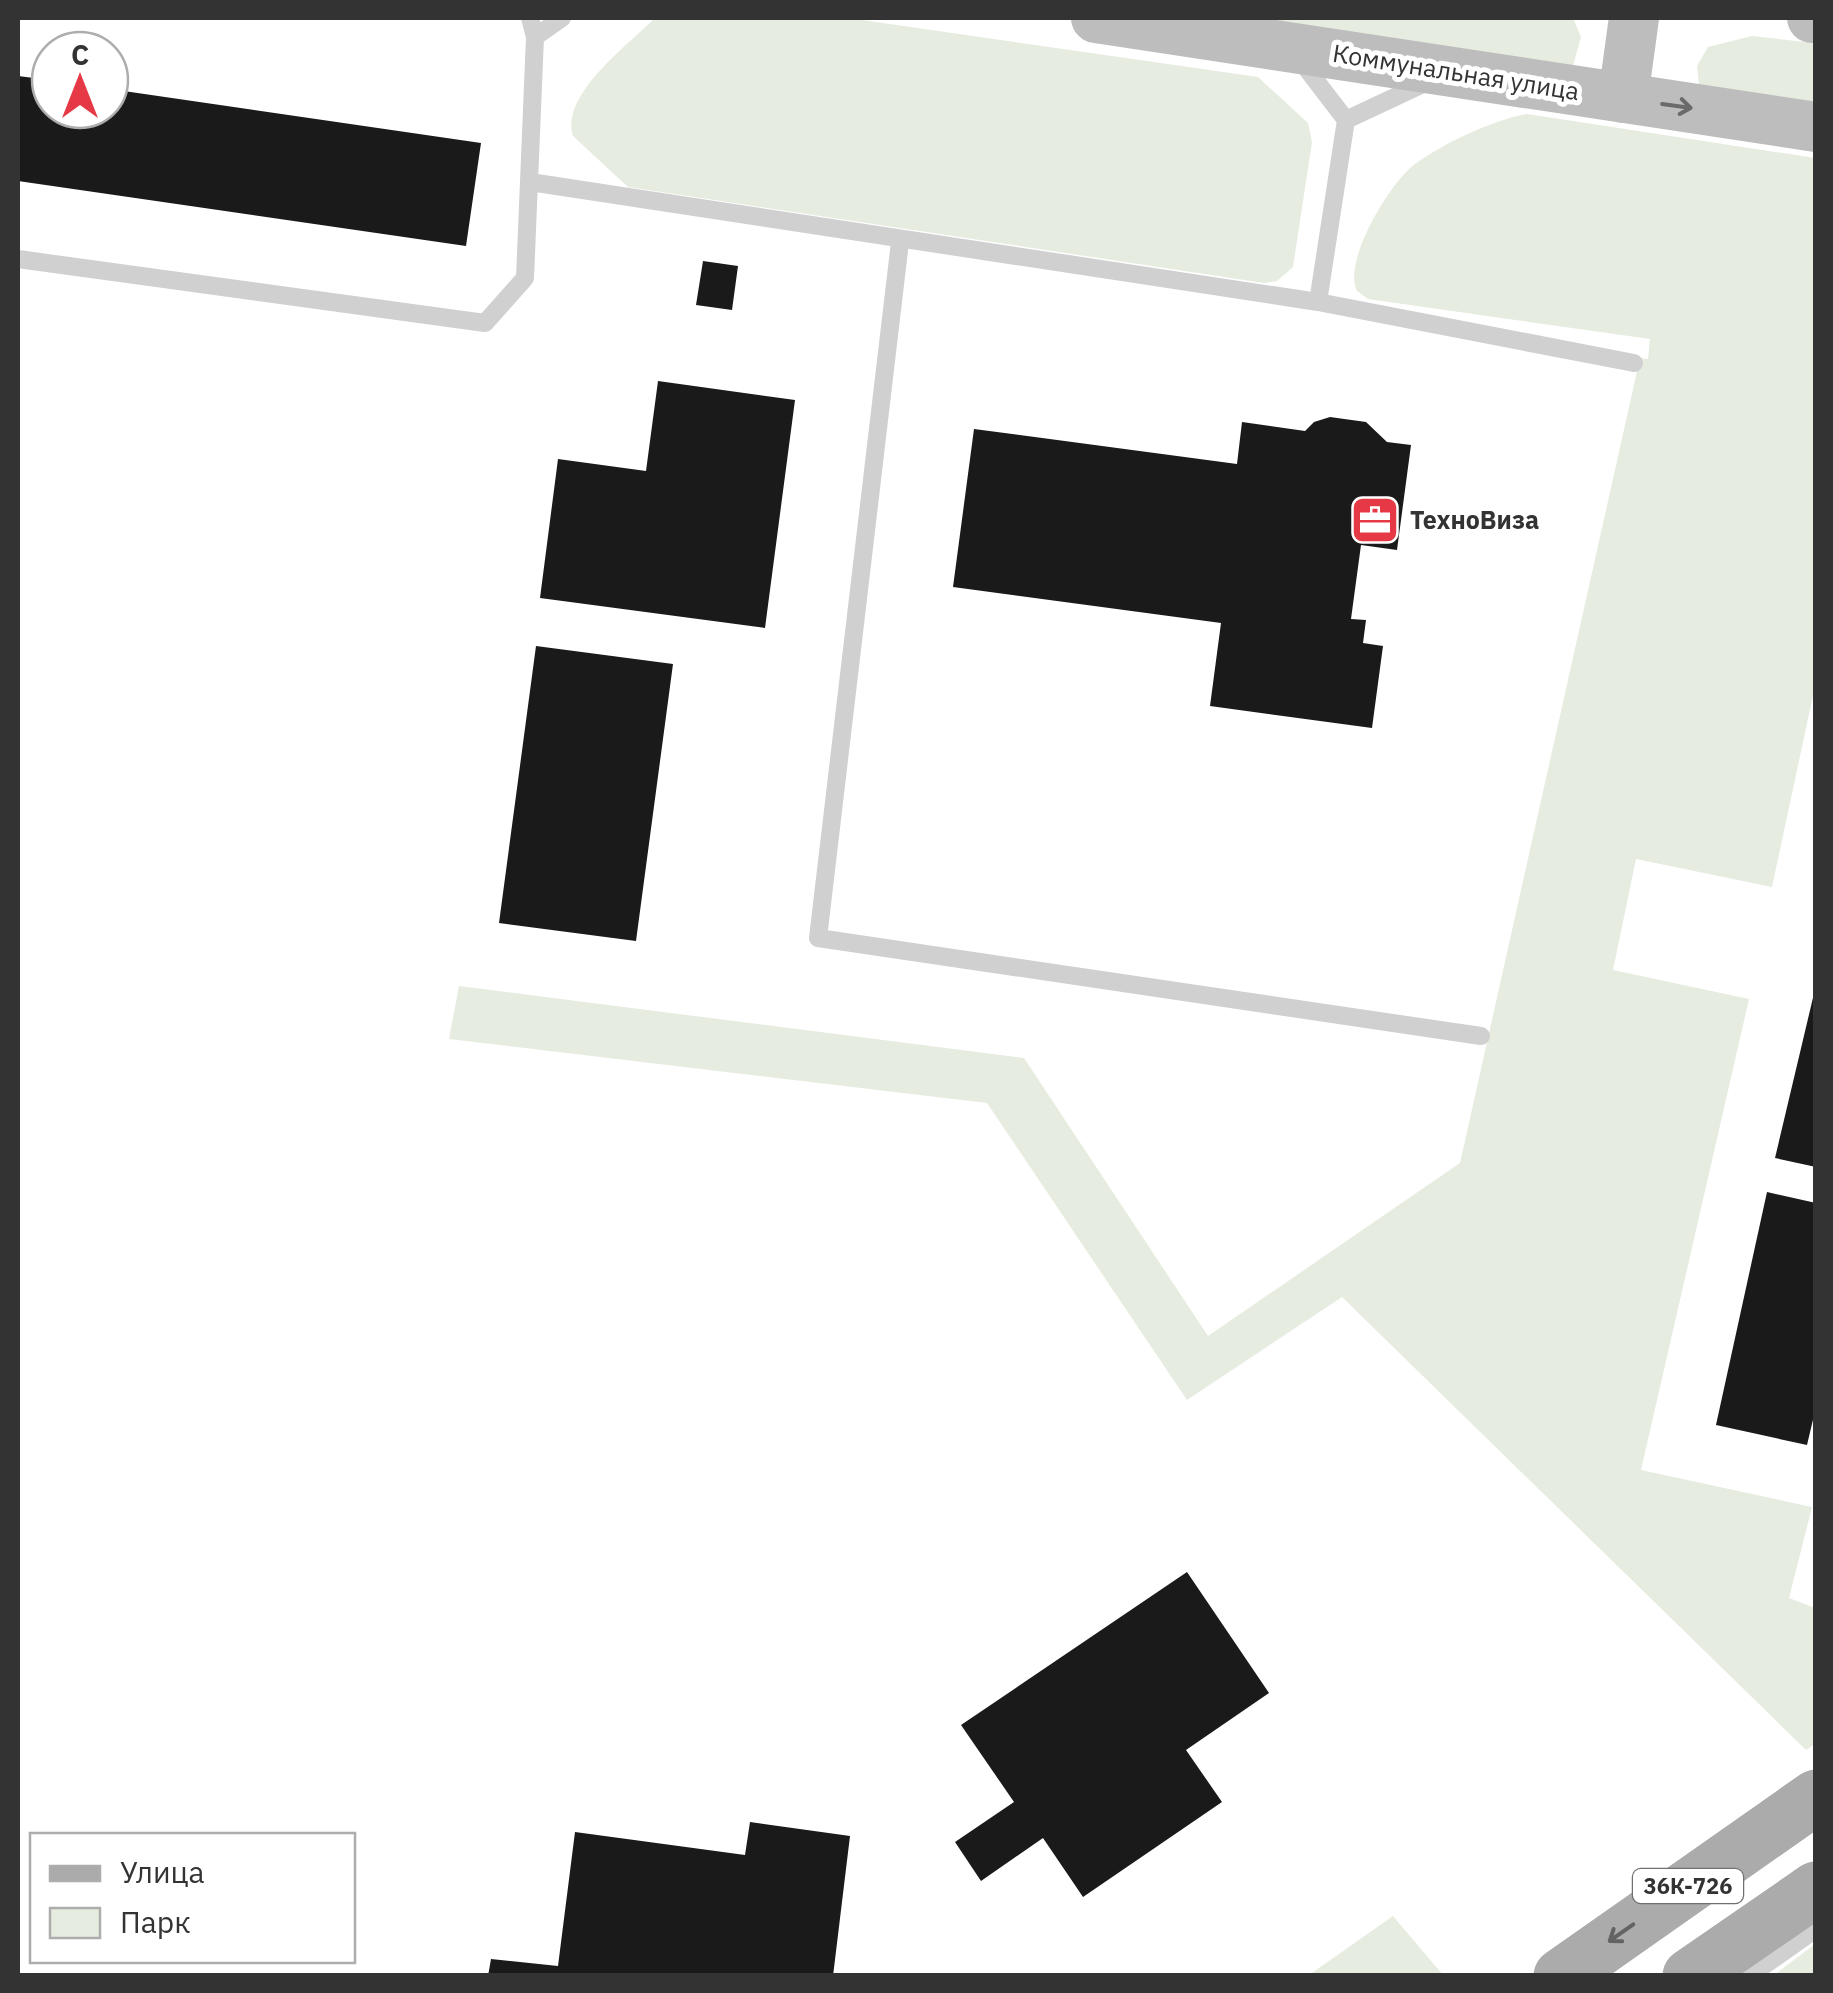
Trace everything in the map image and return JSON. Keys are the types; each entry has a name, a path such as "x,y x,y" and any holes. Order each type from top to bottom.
{"main road":[{"name":"Коммунальная улица","path":"1096,18 1816,127"},
{"path":"1624,98 1634,18"},
{"name":"36К-726","path":"1561,1976 1816,1797"},
{"name":"36К-726","path":"1690,1976 1816,1889"}],"lane":[{"path":"18,259 485,323 525,278 535,37 530,18"},
{"path":"535,37 562,18"},
{"path":"1290,47 1346,120 1318,302"},
{"path":"1346,120 1453,70"},
{"path":"530,182 900,242 1318,302 1634,363"},
{"path":"900,242 818,938 1480,1036"},
{"path":"1750,1976 1816,1929"}],"green space":[{"path":"655,18 848,18 1258,77 1308,123 1312,142 1293,267 1277,281 1264,283 628,187 573,136 572,120 586,88 599,72"},
{"path":"1133,18 1573,18 1581,37 1573,66"},
{"path":"1752,36 1815,43 1815,116 1699,85 1697,66 1708,47"},
{"path":"1527,114 1815,158 1815,686 1772,887 1636,859 1613,970 1749,999 1641,1470 1812,1507 1789,1598 1815,1608 1815,1744 1806,1750 1342,1297 1187,1400 987,1103 449,1039 459,986 1024,1058 1208,1336 1460,1163 1640,358 1648,359 1650,339 1368,299 1357,291 1354,278 1356,261 1371,223 1405,173 1454,141 1499,121"},
{"path":"1393,1916 1443,1975 1309,1975"},
{"path":"1815,1944 1815,1975 1774,1975"}],"building":[{"path":"18,76 30,78 30,130 130,130 130,92 481,143 466,246 18,181"},
{"path":"703,261 738,266 732,310 696,305"},
{"path":"658,381 795,400 765,628 540,598 558,459 646,471"},
{"path":"1330,417 1366,422 1387,442 1411,445 1397,550 1361,545 1351,619 1366,620 1363,643 1383,646 1372,728 1210,706 1221,623 953,587 974,429 1237,464 1242,422 1305,431 1314,422"},
{"path":"536,646 673,664 636,941 499,923"},
{"path":"1816,985 1816,1167 1775,1158"},
{"path":"1767,1192 1816,1203 1816,1407 1807,1445 1716,1425"},
{"path":"1187,1572 1269,1693 1186,1750 1222,1802 1083,1897 1043,1838 981,1881 955,1842 1014,1802 961,1725"},
{"path":"750,1822 850,1836 833,1976 488,1976 491,1959 558,1966 575,1832 745,1855"}],"place":[{"name":"ТехноВиза","path":"1375,520"}]}
